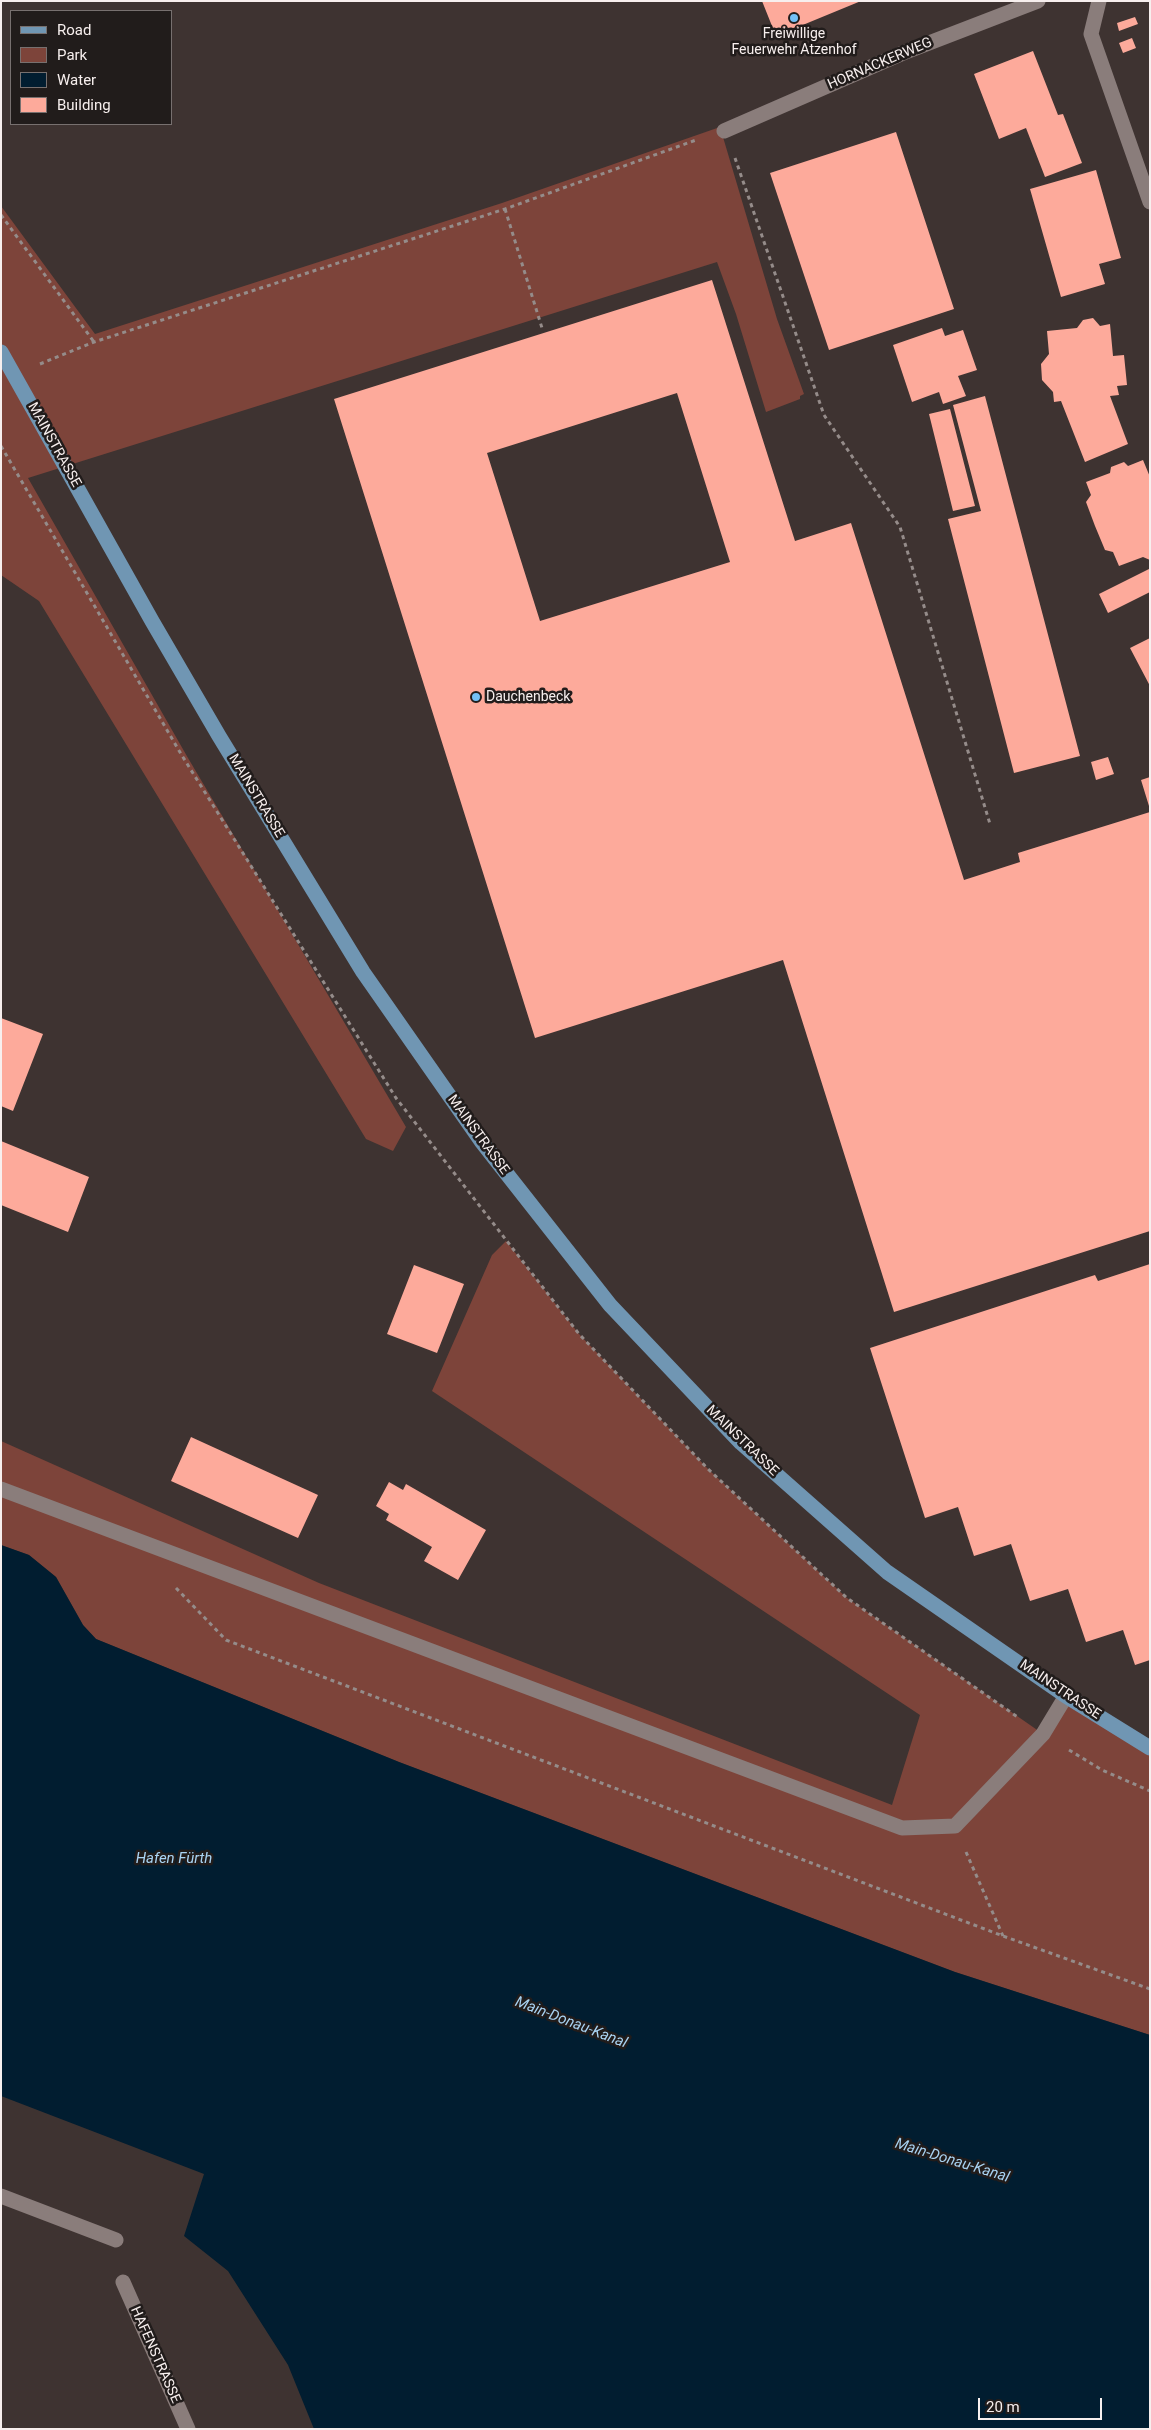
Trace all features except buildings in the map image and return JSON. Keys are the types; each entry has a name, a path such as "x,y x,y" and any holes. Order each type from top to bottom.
{"main road":[{"name":"MAINSTRASSE","path":"1,352 152,622 224,745 363,972 481,1141 610,1305 741,1443 887,1572 1066,1696 1150,1748"}],"lane":[{"name":"HORNACKERWEG","path":"724,130 903,53 1038,1"},
{"path":"1099,1 1090,34 1150,202"},
{"path":"1,1489 902,1828 955,1826 1043,1734 1066,1696"},
{"path":"1,2196 116,2240"},
{"name":"HAFENSTRASSE","path":"123,2282 188,2429"}],"path":[{"path":"49,360 94,342 505,209 724,130 745,182 824,415 900,527 990,824"},
{"path":"505,209 542,328"},
{"path":"1,215 94,342"},
{"path":"173,1585 226,1640 1003,1936 1150,1989"},
{"path":"955,1826 1003,1936"}],"green space":[{"path":"720,127 777,319 804,394 800,396 800,399 766,412 736,314 717,262 28,478 188,758 406,1127 393,1151 366,1139 39,601 1,575 1,206 95,334 502,203"},
{"path":"506,1241 579,1334 708,1469 847,1598 1043,1734 1066,1696 1150,1748 1150,2035 955,1972 399,1762 96,1639 83,1625 56,1577 29,1555 1,1545 1,1441 319,1583 892,1805 920,1715 432,1391 492,1255"}],"water":[{"path":"1,1545 29,1555 56,1577 83,1625 96,1639 399,1762 955,1972 1150,2035 1150,2429 314,2429 288,2365 228,2271 184,2236 204,2174 1,2096"}],"place":[{"name":"Freiwillige Feuerwehr Atzenhof","path":"794,18"},
{"name":"Dauchenbeck","path":"476,697"}],"water label":[{"name":"Hafen Fürth","path":"174,1859"},
{"name":"Main-Donau-Kanal","path":"571,2023"},
{"name":"Main-Donau-Kanal","path":"952,2161"}]}
